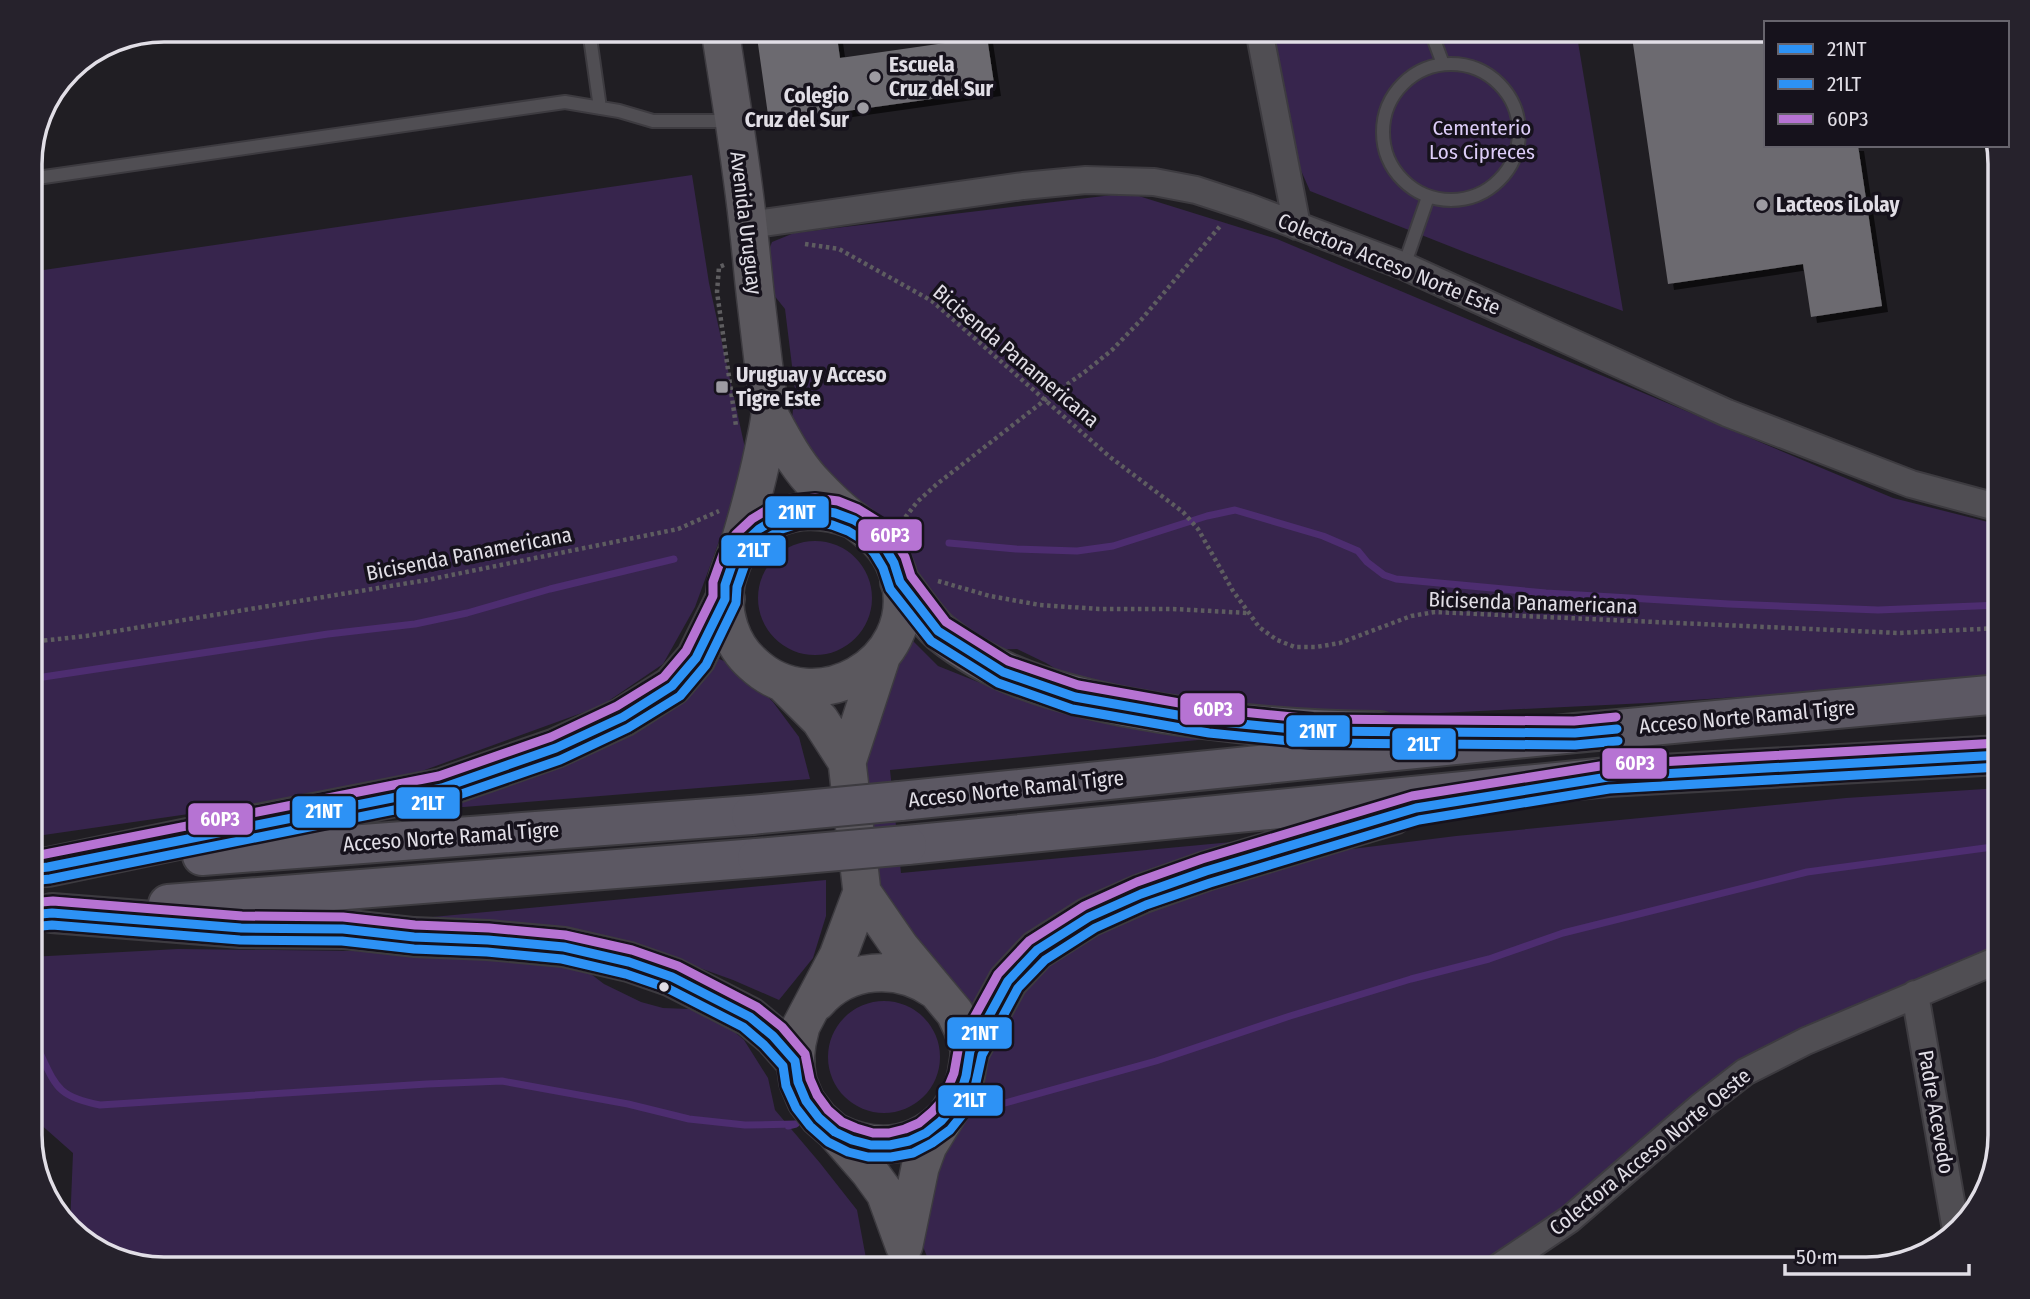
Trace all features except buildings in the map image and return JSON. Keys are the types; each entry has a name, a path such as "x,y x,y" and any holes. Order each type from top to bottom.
{"highway":[{"path":"893,564 938,631 1003,672 1075,696 1211,721 1312,731 1575,733"},
{"path":"42,867 442,788 556,748 624,717 672,686 695,659 724,599"},
{"name":"Acceso Norte Ramal Tigre","path":"42,868 751,815 1575,733 1988,695"},
{"name":"Acceso Norte Ramal Tigre","path":"42,914 907,845 1608,778 1988,756"},
{"path":"970,1051 1008,981 1037,950 1090,917 1141,894 1206,871 1416,808 1608,778"},
{"path":"42,914 240,928 343,929 414,937 564,947 629,962 672,977 750,1017 773,1036 795,1061"}],"main road":[{"name":"Avenida Uruguay","path":"722,42 750,240 770,416 755,493 726,585 726,617 740,650 752,664 783,683 818,688 836,685 869,668 882,656"},
{"name":"Avenida Uruguay","path":"770,416 792,455 812,480 854,520 871,531 893,564 902,602 899,621 882,656 847,762 862,892 838,956 801,1026 795,1061 798,1082 806,1101 869,1171 885,1193 907,1257"},
{"name":"Avenida Uruguay","path":"734,559 745,542 760,528 777,518 816,510 854,520"},
{"name":"Avenida Uruguay","path":"783,683 820,720 847,762"},
{"name":"Avenida Uruguay","path":"862,892 900,947 955,1013 970,1051 961,1092 929,1146 920,1168 907,1257"},
{"name":"Avenida Uruguay","path":"810,1011 834,986 850,978 875,973 901,974 918,980 946,1000"},
{"name":"Avenida Uruguay","path":"835,1132 871,1145 909,1141 926,1133 953,1107"}],"street":[{"path":"1261,42 1297,226"},
{"name":"Colectora Acceso Norte Este","path":"750,240 1023,186 1086,180 1154,182 1196,190 1404,266 1727,413 1911,484 1988,505"},
{"name":"Colectora Acceso Norte Oeste","path":"1514,1257 1570,1219 1700,1107 1745,1072 1806,1041 1988,964"},
{"name":"Padre Acevedo","path":"1915,994 1954,1219"}],"lane":[{"path":"591,42 600,108"},
{"path":"1434,42 1443,64"},
{"path":"1443,64 1468,65 1490,75 1507,93 1517,115 1519,140 1512,164 1497,183 1476,196 1452,201 1428,197 1408,186 1392,169 1384,148 1383,125 1389,102 1402,83 1421,70 1443,64"},
{"path":"42,177 565,102 619,111 653,121 733,121"},
{"path":"1404,266 1428,197"}],"path":[{"path":"1239,204 1122,340 917,502 893,564 990,596 1040,605 1249,613"},
{"path":"738,438 717,292 719,267 750,240"},
{"name":"Bicisenda Panamericana","path":"794,243 839,249 932,301 1110,457 1183,513 1198,529 1233,591 1259,627 1277,640 1295,647 1340,643 1411,616 1435,612 1899,633 1988,629"},
{"name":"Bicisenda Panamericana","path":"42,641 86,636 441,577 678,529 719,511 729,502"}],"green space":[{"name":"Cementerio Los Cipreces","path":"1271,42 1578,42 1623,311 1310,191 1285,134"},
{"path":"692,175 709,283 748,462 695,607 663,664 601,706 422,771 313,796 42,835 42,270"},
{"path":"1129,193 1277,239 1893,498 1988,522 1988,681 1647,703 1337,718 1099,695 1017,649 985,650 963,643 846,504 791,429 795,390 785,309 773,294 767,255 772,242 794,233"},
{"path":"815,541 837,545 847,550 863,566 868,576 872,598 868,620 863,630 847,646 837,651 815,655 793,651 783,646 767,630 762,620 758,598 762,576 767,566 783,550 793,545"},
{"path":"904,632 938,666 988,686 1103,719 1208,739 890,770 901,873 1264,839 1162,872 971,1022 871,881 855,783"},
{"path":"715,657 737,667 773,702 799,737 810,779 315,819 480,780"},
{"path":"1988,789 1988,950 1738,1065 1559,1219 1497,1257 927,1257 920,1239 931,1159 1023,972 1099,928 1304,855 1456,836 1846,798"},
{"path":"826,880 826,916 813,958 779,1000 683,962 411,919"},
{"path":"178,949 356,951 499,958 583,968 604,984 641,1002 663,1008 712,1013 744,1040 768,1078 775,1110 857,1210 866,1257 164,1257 117,1248 96,1237 71,1213 73,1153 42,1126 42,956"},
{"path":"884,1001 906,1005 924,1017 936,1035 940,1057 936,1079 924,1097 906,1109 884,1113 862,1109 844,1097 832,1079 828,1057 832,1035 844,1017 862,1005"}],"waterway":[{"path":"949,543 1077,551 1113,546 1207,516 1235,510 1323,536 1358,551 1384,575 1396,579 1546,593 1729,604 1878,610 1988,605"},
{"path":"42,677 328,634 415,624 674,559"},
{"path":"965,1114 1156,1061 1290,1016 1411,979 1489,959 1563,933 1807,872 1988,848"},
{"path":"42,1057 55,1082 67,1094 100,1105 502,1081 628,1104 689,1119 745,1125 796,1124 788,1126"}],"transit line":[{"name":"60P3","path":"42,855 439,776 551,737 617,706 664,677 686,651 713,596 713,582 723,554 736,534 752,519 772,507 794,500 815,498 838,501 879,522 905,557 911,576 946,622 1008,661 1078,685 1213,709 1313,719 1574,721 1616,717"},
{"name":"21NT","path":"42,868 442,788 556,748 623,717 672,686 696,658 725,599 725,585 734,559 745,542 777,518 816,510 854,520 871,531 894,563 900,582 938,631 1003,672 1075,697 1211,721 1312,731 1575,733 1617,729"},
{"name":"21LT","path":"42,880 444,800 560,760 628,728 680,696 706,665 736,603 737,587 745,564 754,550 782,529 816,522 848,531 863,540 883,568 890,589 931,641 998,683 1072,709 1209,733 1311,743 1575,745 1618,741"},
{"name":"60P3","path":"42,902 242,916 343,917 415,925 489,928 565,935 632,950 678,966 757,1007 782,1027 805,1054 810,1079 828,1110 842,1122 856,1128 873,1133 889,1133 919,1123 943,1100 954,1073 959,1045 998,974 1029,941 1084,906 1137,882 1202,859 1412,796 1606,765 1988,744"},
{"name":"21NT","path":"42,914 241,928 343,929 414,937 488,940 564,947 629,962 672,977 750,1017 773,1036 795,1061 798,1082 806,1101 819,1118 835,1132 852,1140 871,1145 890,1145 909,1141 926,1133 953,1107 966,1076 970,1051 1008,981 1037,950 1089,917 1141,894 1206,871 1416,808 1608,777 1988,756"},
{"name":"21LT","path":"42,926 240,940 342,941 414,949 487,952 562,959 626,974 667,988 743,1027 783,1066 786,1086 796,1108 810,1126 828,1142 848,1152 868,1157 891,1157 913,1153 932,1143 950,1130 962,1115 973,1096 982,1055 1018,988 1045,960 1095,928 1146,905 1419,820 1609,789 1988,768"}],"place":[{"name":"Escuela Cruz del Sur","path":"875,77"},
{"name":"Colegio Cruz del Sur","path":"863,108"},
{"name":"Lacteos iLolay","path":"1762,205"},
{"name":"Uruguay y Acceso Tigre Este","path":"722,387"}]}
